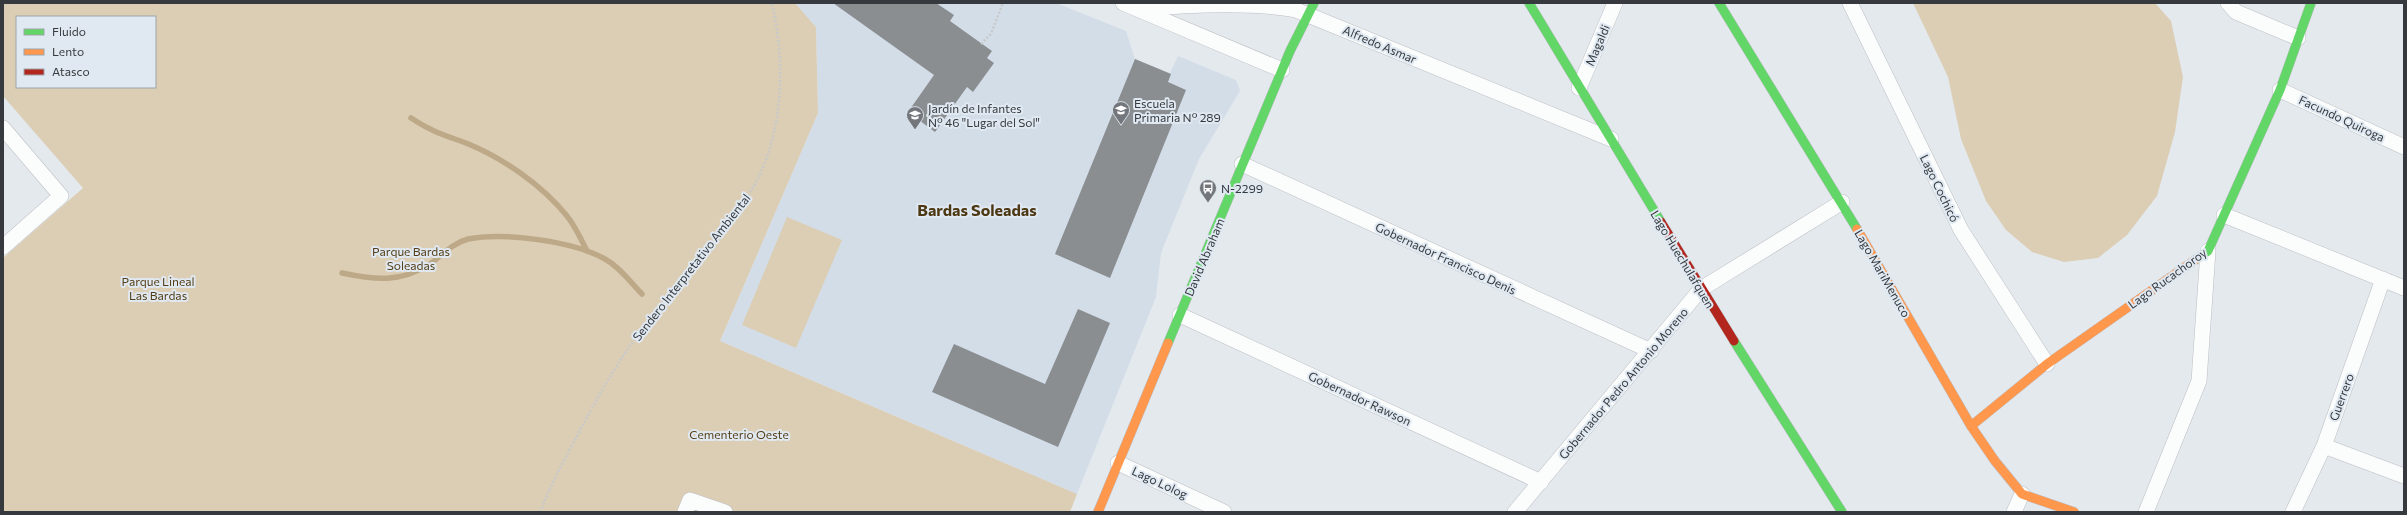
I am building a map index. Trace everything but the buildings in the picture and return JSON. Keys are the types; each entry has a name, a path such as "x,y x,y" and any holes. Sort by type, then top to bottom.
{"street":[{"name":"Alfredo Asmar","path":"1123,3 1282,70"},
{"name":"Lago Huechulafquen","path":"1530,3 1579,88 1701,289 1842,512"},
{"name":"Magaldi","path":"1579,88 1615,3"},
{"name":"Lago MariMenuco","path":"1720,3 1842,202 1971,426 1995,461 2022,494"},
{"name":"Lago Cochicó","path":"1850,3 1961,230 2047,364"},
{"path":"2228,3 2236,12 2298,38"},
{"name":"Lago Rucachoroy","path":"1971,426 2047,364 2208,251 2280,90 2311,3"},
{"name":"Alfredo Asmar","path":"1138,9 1187,5 1311,8 1611,139"},
{"name":"David Abraham","path":"1098,512 1242,164 1282,70 1311,8"},
{"name":"Facundo Quiroga","path":"2280,90 2404,147"},
{"path":"3,128 62,196 3,247"},
{"name":"Gobernador Francisco Denis","path":"1242,164 1651,351"},
{"name":"Gobernador Pedro Antonio Moreno","path":"1515,512 1651,351 1701,289 1842,202"},
{"path":"2224,215 2404,288"},
{"path":"2146,512 2199,381 2208,251"},
{"name":"Guerrero","path":"2293,512 2324,446 2383,279"},
{"name":"Gobernador Rawson","path":"1180,315 1541,482"},
{"path":"2324,446 2404,476"},
{"name":"Lago Lolog","path":"1118,463 1224,512"},
{"path":"2014,512 2022,494 2074,512"},
{"path":"685,512 690,500 725,512"}],"path":[{"name":"Sendero Interpretativo Ambiental","path":"540,512 561,467 612,373 652,317 743,204 757,180 767,154 774,125 779,90 779,51 772,3"},
{"path":"981,44 991,34 1003,3"}],"shaded area":[{"path":"795,3 1056,3 1126,31 1135,59 1170,73 1178,56 1236,80 1240,91 1199,159 1161,253 1156,297 1077,494 720,341 818,113 816,27"}],"green space":[{"name":"Parque Bardas Soleadas","path":"3,3 795,3 816,27 818,113 720,341 1077,494 1070,512 3,512 3,258 83,188 3,96"},
{"path":"1913,3 2155,3 2171,21 2183,77 2175,132 2157,196 2127,235 2098,258 2064,262 2032,252 2006,230 1986,201 1961,139 1948,77"},
{"path":"787,217 842,240 796,348 742,325"}],"waterway":[{"path":"411,118 432,130 494,156 534,183 567,216 587,251"},
{"path":"342,273 376,278 398,277 419,270 430,264 453,246 468,239 483,237 519,238 575,247 605,259 625,275 642,294"}],"traffic: fast":[{"path":"1168,343 1290,51 1314,3"},
{"path":"1529,3 1661,222"},
{"path":"1719,3 1857,229"},
{"path":"2195,260 2208,251 2280,90 2311,3"},
{"path":"1734,341 1842,512"}],"traffic: slow":[{"path":"1857,229 1971,426 1995,461 2022,494 2074,512"},
{"path":"1971,426 2047,364 2195,260"},
{"path":"1098,512 1168,343"}],"traffic: jam":[{"path":"1661,222 1734,341"}],"place":[{"name":"Escuela Primaria N° 289","path":"1121,125"},
{"name":"Jardín de Infantes N° 46 \"Lugar del Sol\"","path":"915,130"},
{"name":"N-2299","path":"1208,203"}],"district":[{"name":"Bardas Soleadas","path":"977,209"}],"park label":[{"name":"Parque Lineal Las Bardas","path":"158,288"},
{"name":"Cementerio Oeste","path":"739,434"}]}
